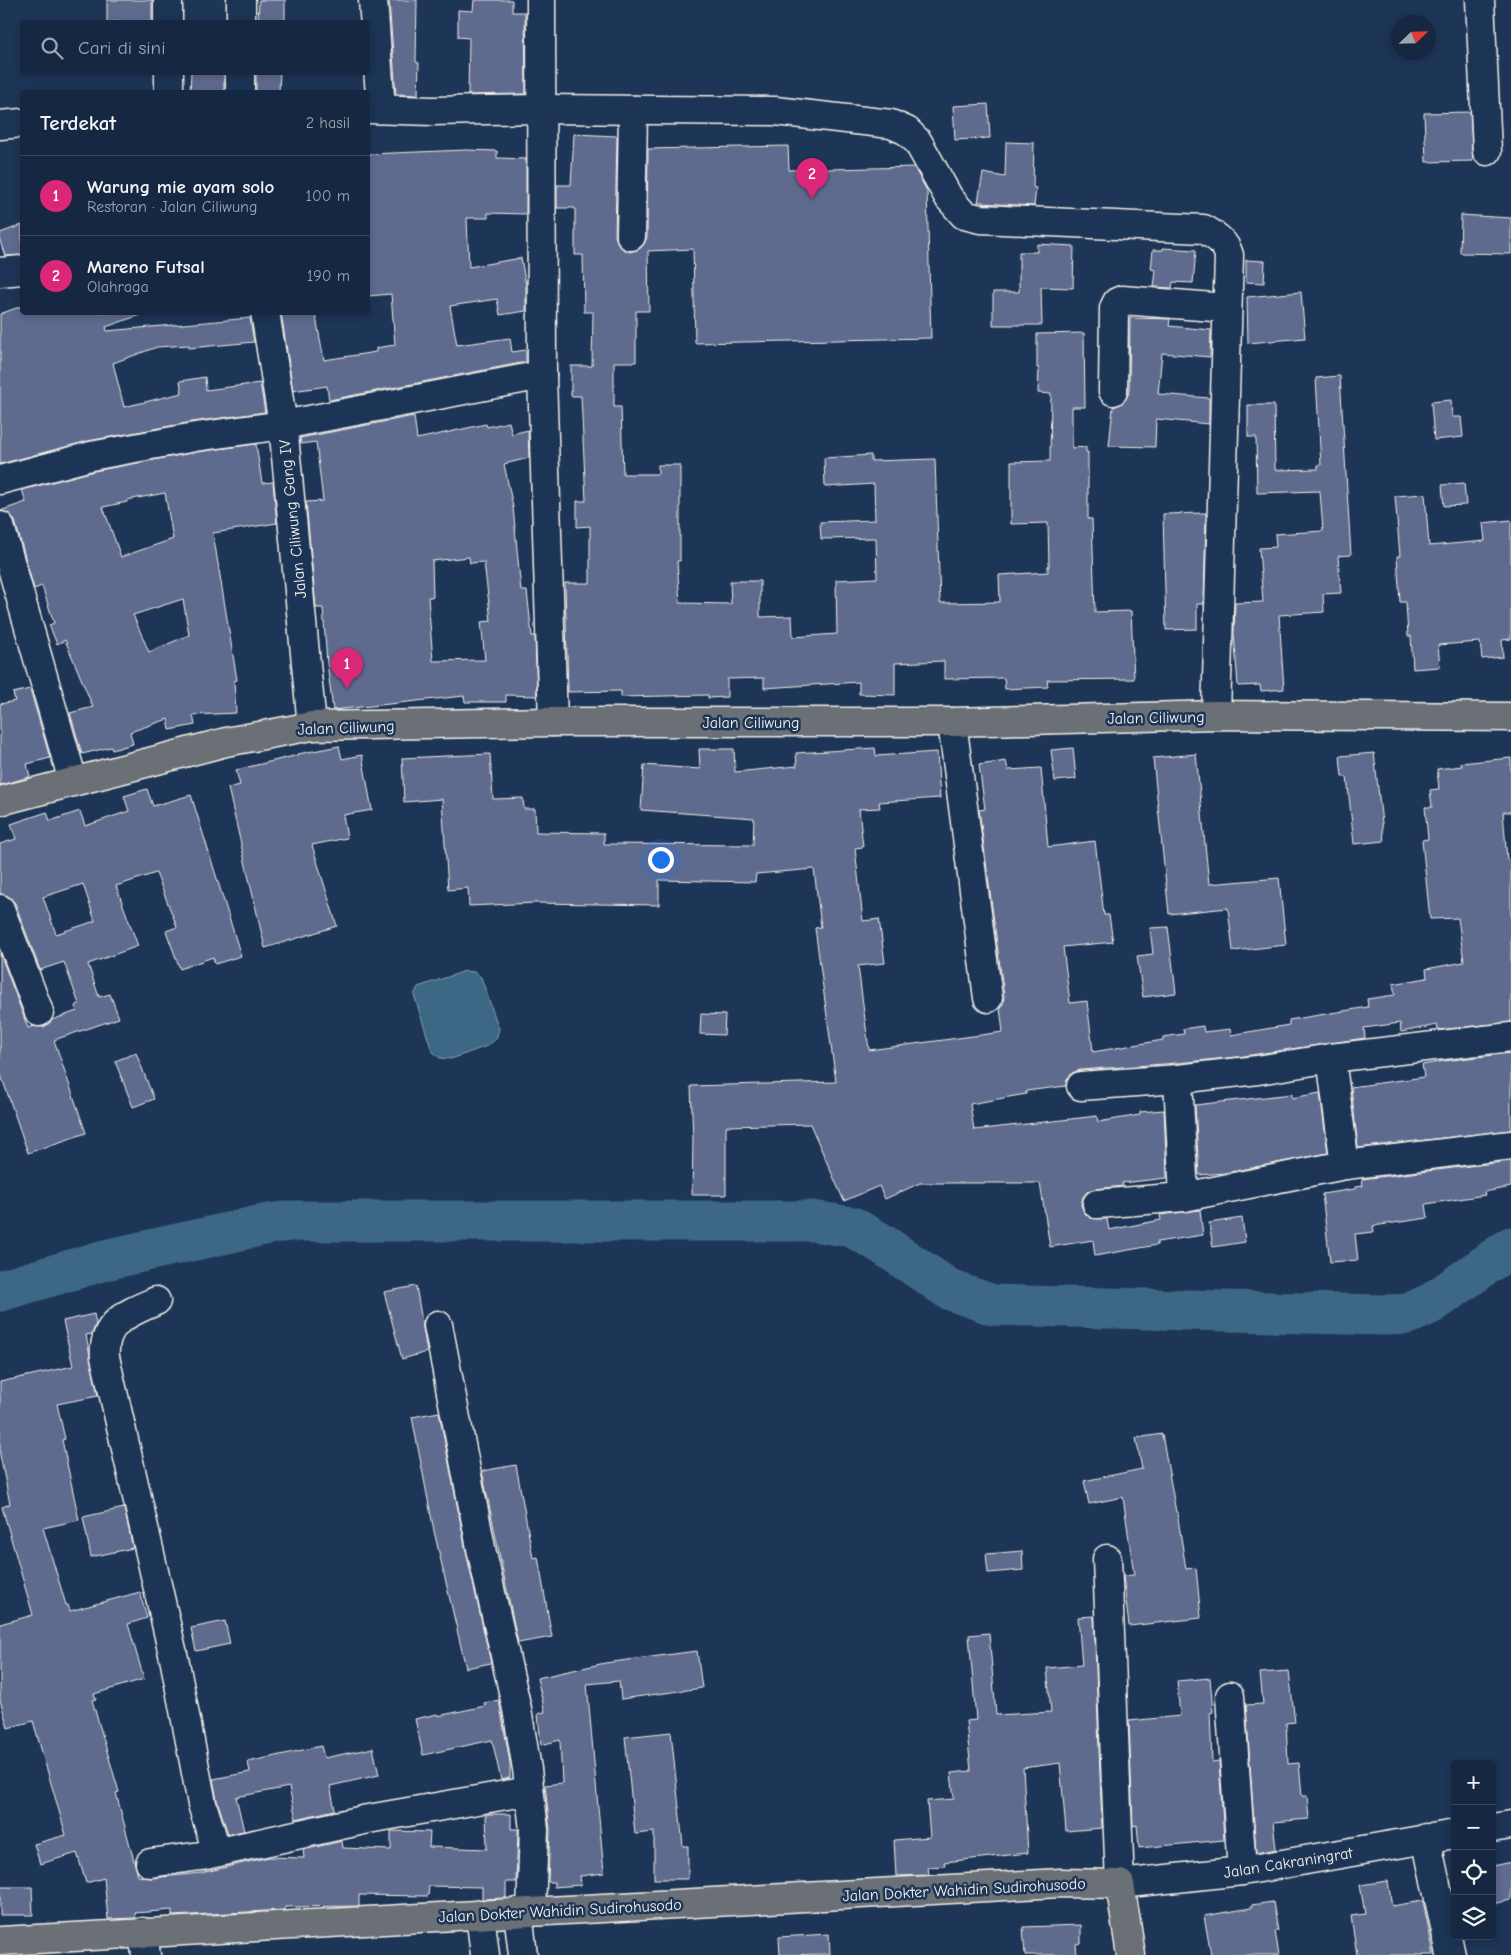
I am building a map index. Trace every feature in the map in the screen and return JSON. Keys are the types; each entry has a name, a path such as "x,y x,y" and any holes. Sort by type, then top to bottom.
{"main road":[{"name":"Jalan Ciliwung","path":"0,801 226,742 312,726 552,722 952,722 1216,715 1511,717"},
{"name":"Jalan Dokter Wahidin Sudirohusodo","path":"0,1940 144,1944 480,1914 1060,1883 1120,1884"},
{"path":"1120,1884 1131,1955"}],"street":[{"path":"168,0 168,20"},
{"path":"241,0 241,20"},
{"path":"373,0 374,109 432,111 541,109 775,111 891,124 907,131 918,142 949,198 964,215 980,218 1204,229 1219,238 1226,247 1228,255 1216,715"},
{"path":"541,0 542,375 552,722"},
{"path":"1480,0 1487,151"},
{"path":"169,75 169,90"},
{"path":"240,75 240,90"},
{"path":"630,236 633,110"},
{"path":"0,125 20,123"},
{"path":"0,272 20,270"},
{"path":"1113,391 1114,308 1117,302 1122,300 1227,308"},
{"name":"Jalan Ciliwung Gang IV","path":"265,315 283,425 312,726"},
{"path":"0,480 91,456 195,437 283,425 542,375"},
{"path":"0,526 74,781"},
{"path":"952,722 988,998"},
{"path":"0,909 39,1012"},
{"path":"1081,1086 1178,1079 1258,1070 1331,1058 1511,1037"},
{"path":"1331,1058 1345,1166"},
{"path":"1178,1079 1184,1197"},
{"path":"1097,1204 1184,1197 1345,1166 1511,1145"},
{"path":"156,1301 128,1313 116,1322 104,1344 175,1663 202,1804 216,1852"},
{"path":"438,1325 482,1553 517,1709 529,1791 534,1830 525,1912 523,1955"},
{"path":"1107,1559 1120,1884"},
{"path":"1230,1696 1242,1871"},
{"path":"150,1863 216,1852 368,1819 529,1791"},
{"path":"1496,1827 1511,1825"},
{"name":"Jalan Cakraningrat","path":"1120,1884 1242,1871 1451,1835"},
{"path":"1426,1838 1451,1955"},
{"path":"480,1914 485,1955"}],"water":[{"path":"465,971 474,972 481,977 499,1029 496,1039 487,1046 451,1059 440,1058 432,1051 414,995 418,987"}],"building":[{"path":"107,0 152,0 152,20 107,20"},
{"path":"259,0 285,0 285,20 258,20"},
{"path":"389,0 417,0 416,62 419,63 418,95 396,94"},
{"path":"474,0 512,0 512,12 525,12 526,94 468,95 469,38 458,37 458,10 473,11"},
{"path":"191,75 224,75 224,90 190,90"},
{"path":"256,75 280,75 279,90 256,90"},
{"path":"988,104 990,138 955,140 953,106"},
{"path":"1470,112 1473,161 1426,162 1424,113"},
{"path":"574,134 617,136 615,236 618,244 630,252 639,249 647,237 648,149 788,146 789,170 914,167 927,191 931,338 695,343 693,249 648,251 649,311 636,311 636,362 614,362 614,407 621,407 623,474 658,474 658,465 680,465 680,561 677,561 680,603 731,604 730,581 760,581 760,617 792,616 793,637 837,634 836,580 877,578 876,538 821,539 820,522 875,520 874,484 825,487 824,458 871,455 871,461 935,459 940,603 1000,602 999,575 1048,572 1048,523 1011,524 1011,462 1050,461 1051,394 1038,393 1037,334 1084,333 1085,407 1072,407 1072,448 1086,447 1086,452 1088,452 1088,519 1092,519 1095,612 1131,611 1134,679 1047,680 1048,687 1005,689 1004,678 944,679 944,661 895,663 895,695 859,694 859,682 764,688 764,678 727,679 727,697 708,698 708,695 621,697 621,691 568,692 565,583 590,583 590,526 577,527 577,501 586,501 581,396 571,396 571,366 592,366 593,312 584,312 583,255 575,255 575,208 557,208 557,185 571,185"},
{"path":"1006,142 1034,143 1033,187 1036,188 1034,206 978,202 983,173 1005,177"},
{"path":"466,150 497,151 497,158 526,159 526,214 488,213 488,218 467,218 469,267 521,258 526,286 526,311 500,315 497,299 450,306 457,345 510,338 512,352 526,350 526,362 329,400 327,386 293,391 281,315 316,315 324,360 376,352 376,348 395,345 391,294 370,296 370,154"},
{"path":"1461,215 1511,218 1511,254 1460,253"},
{"path":"20,226 20,255 5,256 0,241 0,233"},
{"path":"1037,244 1074,246 1073,288 1041,287 1042,325 993,325 993,292 1019,292 1019,252 1037,252"},
{"path":"1163,248 1196,250 1193,283 1173,282 1172,288 1154,287 1156,270 1151,269 1153,250 1163,250"},
{"path":"1246,260 1265,261 1264,283 1246,282"},
{"path":"1301,292 1305,338 1248,343 1247,297"},
{"path":"20,307 20,315 140,315 106,327 107,331 250,318 254,342 189,348 189,345 157,347 113,363 124,407 182,393 180,381 205,377 206,390 260,383 265,412 192,422 88,441 0,464 0,314"},
{"path":"1130,318 1170,319 1169,326 1211,330 1210,357 1162,353 1158,394 1209,398 1209,424 1156,419 1155,447 1109,446 1113,407 1121,404 1129,392"},
{"path":"1340,376 1351,555 1338,556 1341,593 1323,594 1324,612 1279,615 1284,689 1261,691 1260,685 1238,686 1234,633 1235,603 1263,602 1259,548 1276,547 1275,534 1323,531 1320,491 1257,493 1256,437 1248,437 1248,405 1274,405 1275,470 1318,469 1318,465 1321,465 1316,378"},
{"path":"1451,400 1452,417 1461,417 1463,437 1434,440 1431,402"},
{"path":"414,416 417,439 486,424 487,427 509,422 512,434 528,430 529,458 504,464 513,507 521,591 527,591 532,636 535,636 537,696 506,695 506,702 465,702 464,696 333,710 323,608 316,608 306,502 323,501 316,442 301,444 300,438","holes":["469,557 470,563 484,562 491,621 481,622 485,660 433,661 428,597 433,597 432,561"]},
{"path":"256,444 262,483 273,482 277,523 213,533 237,680 234,681 236,713 193,715 195,725 170,730 168,719 130,732 133,744 112,750 111,747 82,754 70,713 93,707 65,640 57,644 49,625 54,623 42,586 34,589 15,521 10,514 0,511 26,502 22,490 94,471 197,452","holes":["165,493 173,539 121,557 103,507 127,502 127,500","183,599 189,635 149,652 133,615"]},
{"path":"1464,483 1466,505 1444,506 1442,485"},
{"path":"1425,494 1429,546 1485,541 1483,523 1511,520 1511,639 1502,640 1503,657 1482,659 1480,642 1438,645 1440,667 1413,669 1411,636 1408,636 1406,602 1400,602 1397,556 1400,556 1395,496"},
{"path":"1206,513 1204,604 1197,604 1197,629 1166,630 1163,514"},
{"path":"30,689 50,758 27,764 30,777 0,785 0,704 15,701 13,693"},
{"path":"339,746 342,759 362,755 372,810 343,815 347,838 312,845 337,926 265,948 228,788 240,785 236,770 298,754"},
{"path":"875,748 876,756 937,752 940,798 879,802 880,808 859,809 863,847 855,848 863,921 879,919 885,963 858,966 869,1050 1003,1032 1000,1008 1003,1004 1004,996 979,810 985,809 979,765 1006,761 1008,770 1041,768 1048,847 1095,841 1104,915 1109,915 1113,942 1063,947 1070,1003 1087,1001 1093,1052 1163,1040 1163,1037 1184,1034 1183,1029 1203,1026 1204,1032 1230,1029 1231,1035 1289,1025 1289,1020 1368,1007 1367,999 1395,995 1393,984 1427,978 1426,969 1464,962 1458,918 1430,919 1422,840 1428,839 1425,807 1432,807 1430,790 1439,789 1437,769 1462,766 1461,763 1511,758 1511,812 1503,812 1507,860 1511,860 1511,1022 1438,1030 1437,1025 1401,1032 1400,1023 1364,1028 1365,1038 1237,1057 1080,1070 1072,1073 1067,1079 1066,1086 1026,1091 1026,1094 970,1104 974,1130 1097,1116 1098,1122 1140,1115 1140,1112 1164,1110 1167,1178 1122,1183 1123,1186 1088,1191 1083,1197 1081,1205 1084,1212 1090,1218 1107,1219 1109,1230 1161,1220 1160,1215 1200,1210 1203,1235 1157,1242 1157,1245 1095,1256 1093,1240 1050,1247 1040,1183 920,1183 885,1199 879,1186 844,1201 810,1124 726,1126 726,1195 692,1195 691,1086 836,1082 815,928 821,927 814,869 756,874 755,882 659,880 659,905 535,903 469,906 468,888 448,890 442,799 404,802 402,758 490,754 493,799 523,798 524,809 535,809 536,832 604,833 604,844 753,845 754,818 641,810 644,765 700,769 699,749 734,749 735,772 797,766 796,753"},
{"path":"1073,748 1076,779 1055,781 1051,750"},
{"path":"1374,753 1384,841 1354,844 1347,777 1342,777 1340,756"},
{"path":"1196,754 1209,884 1279,878 1286,945 1233,951 1228,908 1169,914 1153,758"},
{"path":"147,789 153,806 191,795 241,956 215,964 213,957 180,969 166,931 177,927 156,873 116,886 138,946 88,964 99,997 110,994 119,1018 54,1040 86,1133 28,1153 0,1072 0,953 28,1028 34,1026 44,1027 52,1020 77,1011 75,1006 79,1004 64,962 40,970 15,903 9,897 0,894 0,844 16,839 11,824 47,812 50,821 80,811 85,826 129,811 124,796","holes":["83,884 95,921 56,934 43,897"]},
{"path":"1168,927 1176,993 1143,997 1137,956 1153,954 1150,928"},
{"path":"701,1014 725,1015 724,1035 700,1034"},
{"path":"136,1053 154,1099 133,1107 115,1061"},
{"path":"1511,1053 1511,1130 1358,1148 1351,1087 1424,1077 1422,1065"},
{"path":"1320,1093 1328,1153 1225,1173 1199,1175 1195,1105 1292,1094 1292,1098"},
{"path":"1511,1161 1511,1187 1484,1192 1485,1195 1426,1204 1428,1218 1373,1226 1374,1232 1355,1234 1358,1260 1330,1262 1322,1194 1363,1186 1362,1179"},
{"path":"1242,1218 1245,1242 1213,1247 1209,1223"},
{"path":"416,1286 427,1352 402,1359 384,1292"},
{"path":"94,1314 96,1324 92,1334 86,1335 98,1396 57,1404 65,1439 62,1440 79,1520 43,1528 66,1605 68,1605 70,1611 140,1592 147,1618 128,1624 144,1679 94,1694 96,1699 92,1700 119,1792 116,1793 138,1876 152,1878 201,1873 269,1857 304,1858 303,1850 342,1841 343,1848 391,1850 391,1831 430,1832 429,1847 487,1849 486,1814 511,1814 511,1829 518,1829 516,1882 506,1882 506,1898 482,1899 482,1887 429,1886 428,1896 359,1895 359,1906 285,1907 284,1910 172,1916 172,1910 135,1913 136,1918 108,1919 104,1878 86,1883 77,1853 40,1864 34,1844 66,1835 33,1721 8,1728 0,1700 0,1624 33,1615 2,1507 10,1504 0,1455 0,1382 73,1366 63,1321"},
{"path":"439,1412 467,1556 491,1663 466,1668 434,1531 412,1417"},
{"path":"1162,1434 1186,1569 1196,1568 1201,1618 1129,1626 1123,1576 1134,1575 1123,1497 1089,1504 1084,1481 1142,1469 1136,1438"},
{"path":"516,1465 533,1558 538,1557 552,1637 518,1643 482,1471"},
{"path":"124,1508 133,1548 91,1557 83,1517"},
{"path":"1022,1551 1023,1570 988,1573 986,1554"},
{"path":"1094,1616 1102,1828 1066,1831 1060,1763 1023,1768 1028,1853 944,1862 945,1866 928,1867 929,1875 896,1876 894,1840 930,1837 927,1801 954,1799 951,1773 971,1771 966,1721 976,1720 969,1635 989,1633 996,1715 1051,1712 1047,1668 1082,1665 1078,1617"},
{"path":"225,1621 230,1644 196,1651 191,1628"},
{"path":"697,1651 702,1688 621,1699 619,1681 587,1684 604,1873 580,1876 581,1885 554,1887 554,1882 548,1882 550,1830 545,1785 562,1783 560,1740 541,1745 538,1714 545,1712 537,1678 605,1663"},
{"path":"1289,1671 1295,1722 1286,1723 1288,1764 1299,1763 1302,1796 1307,1796 1309,1819 1273,1822 1276,1849 1256,1853 1246,1705 1263,1704 1260,1673"},
{"path":"1210,1678 1213,1712 1210,1713 1212,1762 1219,1761 1224,1840 1139,1848 1137,1825 1133,1826 1129,1721 1180,1716 1177,1681"},
{"path":"499,1700 510,1763 510,1778 501,1780 492,1740 423,1755 415,1719 485,1706 484,1703"},
{"path":"671,1732 683,1846 688,1846 688,1879 654,1879 654,1832 635,1834 625,1737"},
{"path":"321,1746 324,1758 373,1748 379,1775 330,1786 335,1810 296,1819 289,1787 236,1797 244,1831 228,1834 217,1800 213,1779 250,1772 248,1762"},
{"path":"1511,1862 1511,1900 1496,1903 1496,1895 1496,1865"},
{"path":"1388,1881 1392,1906 1423,1901 1434,1955 1357,1955 1351,1916 1365,1914 1360,1885"},
{"path":"0,1887 32,1887 33,1915 0,1915"},
{"path":"1273,1902 1278,1931 1275,1931 1279,1955 1211,1955 1204,1916 1251,1908 1251,1905"},
{"path":"1081,1925 1081,1943 1076,1944 1077,1955 1025,1955 1023,1927"},
{"path":"829,1934 830,1954 780,1955 779,1937"}],"waterway":[{"path":"0,1291 105,1260 268,1224 291,1221 812,1221 852,1227 879,1242 950,1290 993,1305 1384,1315 1408,1314 1432,1303 1511,1247"}],"place":[{"name":"Mareno Futsal","path":"812,199"},
{"name":"Warung mie ayam solo","path":"347,689"}]}
